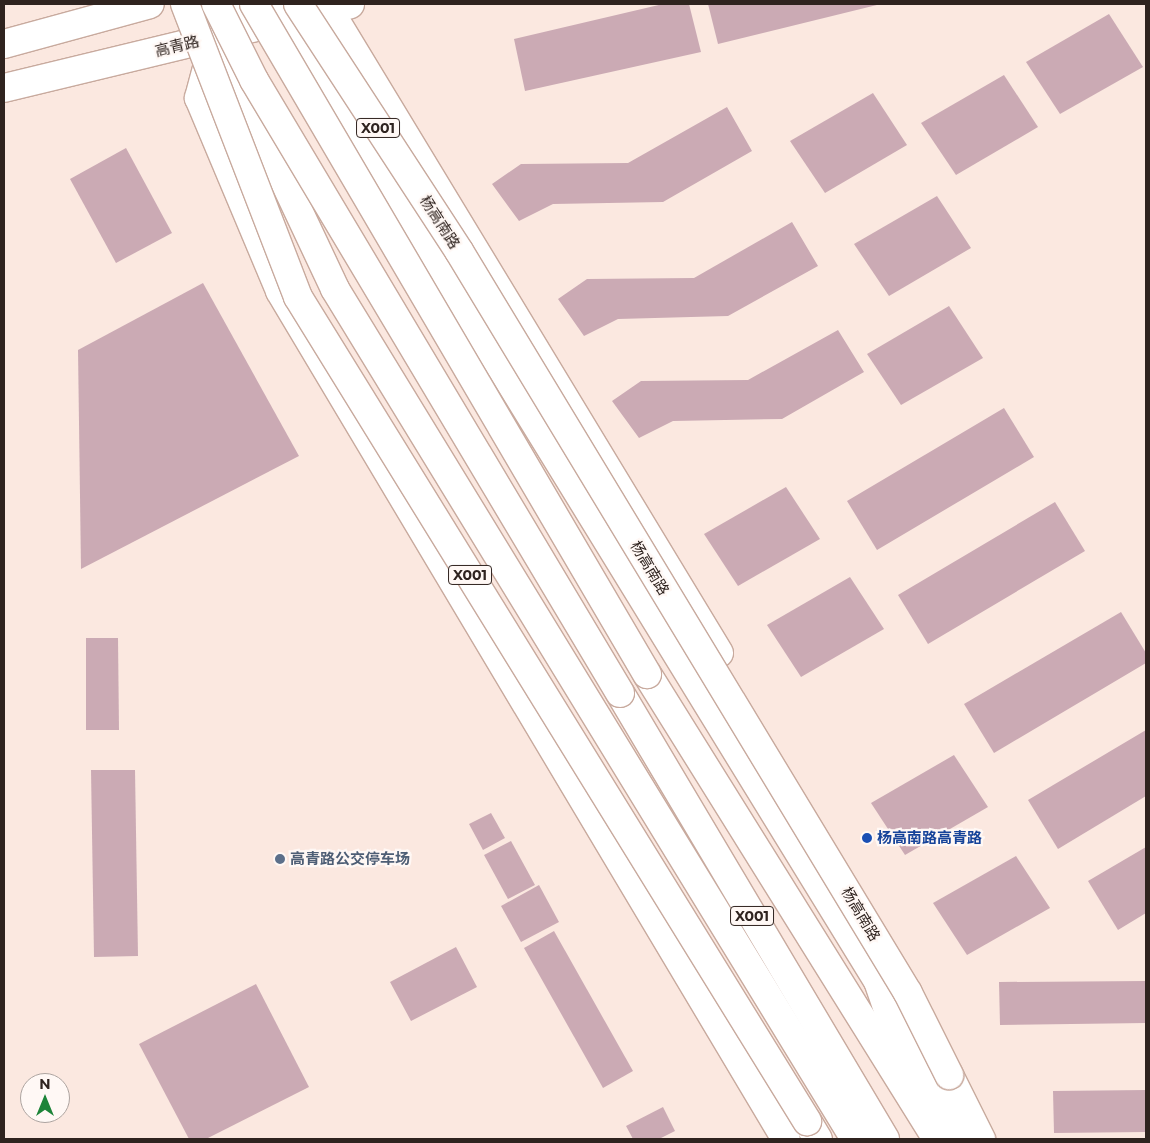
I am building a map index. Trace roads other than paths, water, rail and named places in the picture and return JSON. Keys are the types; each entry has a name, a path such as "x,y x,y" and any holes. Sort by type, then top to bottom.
{"main road":[{"name":"X001","path":"185,4 298,297 812,1130"},
{"path":"201,4 216,36"},
{"name":"X001","path":"216,4 254,80 885,1139"},
{"path":"231,4 292,12"},
{"path":"246,4 330,6"},
{"name":"杨高南路","path":"254,4 647,674 937,1139"},
{"path":"4,44 141,5"},
{"name":"高青路","path":"4,88 216,36 292,12 330,6"},
{"name":"杨高南路","path":"330,6 862,892 878,981 891,1018 959,1139"},
{"name":"杨高南路","path":"292,12 878,981"},
{"name":"杨高南路","path":"292,12 469,268 908,993 981,1139"},
{"name":"X001","path":"216,36 198,98 280,291 786,1139"},
{"name":"X001","path":"216,36 334,289 856,1139"},
{"name":"杨高南路","path":"891,1018 900,1078"}],"place":[{"name":"杨高南路高青路","path":"867,838"},
{"name":"高青路公交停车场","path":"280,859"}]}
